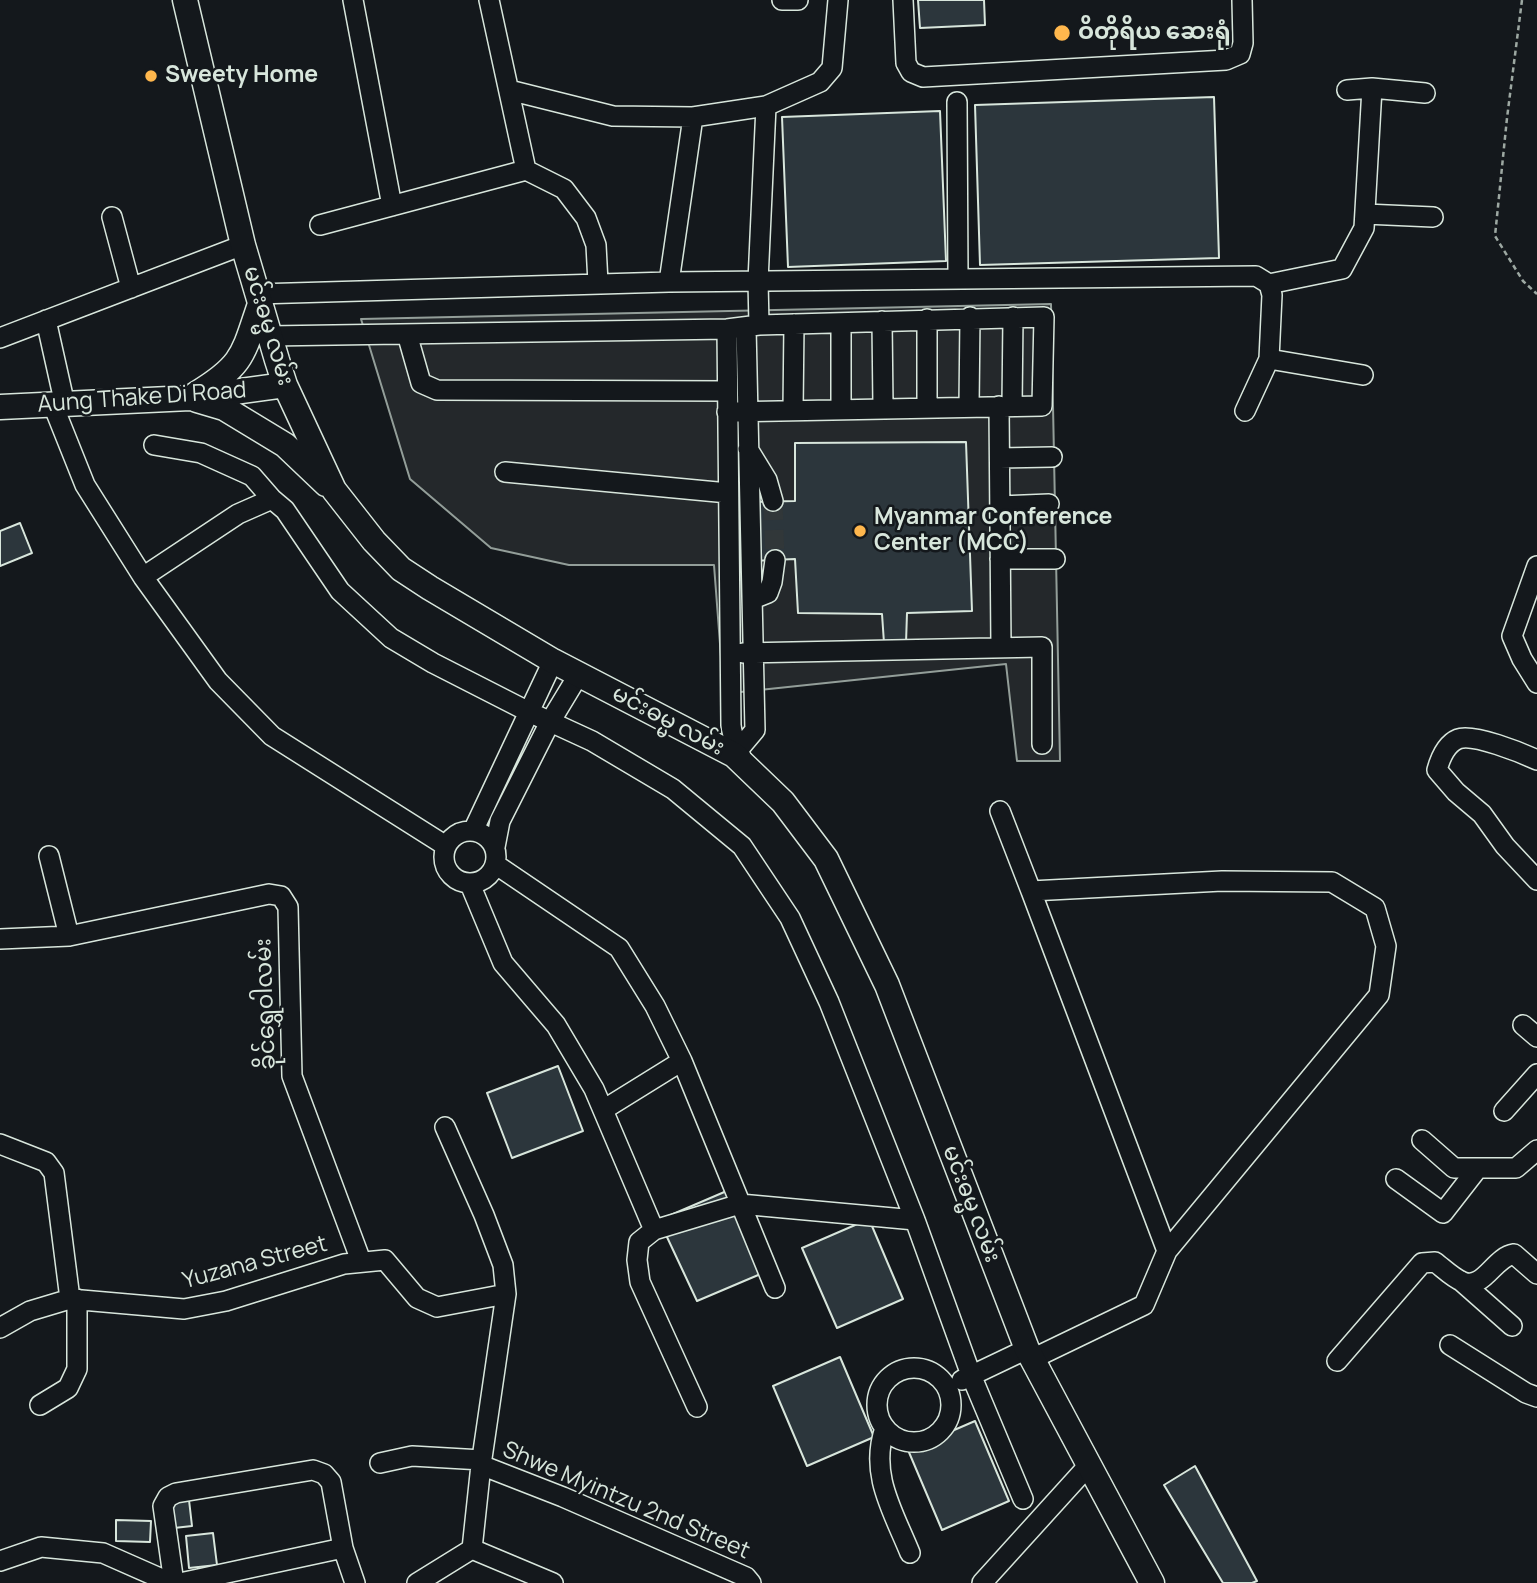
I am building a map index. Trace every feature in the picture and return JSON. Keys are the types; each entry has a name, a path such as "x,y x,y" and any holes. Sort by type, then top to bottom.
{"main road":[{"name":"မင်းဓမ္မ လမ်း","path":"185,0 243,245 285,386 334,490 374,541 401,569 553,662 734,755 741,756 783,802 825,859 876,962 1030,1354 1151,1583"},
{"path":"190,398 218,381 243,354 259,299"},
{"name":"Aung Thake Di Road","path":"0,407 190,398 285,386"},
{"path":"190,398 224,408 285,445 314,475 334,490"}],"street":[{"path":"353,0 392,206"},
{"path":"489,0 526,170"},
{"path":"782,0 798,0"},
{"path":"509,90 613,116 693,117 766,106 820,82 832,68 838,0"},
{"path":"903,0 906,63 911,72 923,77 1226,60 1240,54 1243,43 1242,0"},
{"path":"1347,90 1372,88 1425,93"},
{"path":"1269,284 1342,269 1364,228 1372,88"},
{"path":"957,102 958,277"},
{"path":"741,756 732,736 726,412 727,391 758,281 766,106"},
{"path":"669,282 693,117"},
{"path":"320,225 526,170 564,189 586,218 596,245 598,284"},
{"path":"1365,214 1433,217"},
{"path":"112,217 131,288"},
{"path":"0,338 243,245"},
{"path":"259,299 669,282 1256,276 1269,284 1272,295 1269,359 1244,411"},
{"path":"270,336 744,327 970,317 1044,317 1042,406 726,412"},
{"path":"969,406 970,317"},
{"path":"1001,647 1000,458 1013,317"},
{"path":"927,319 928,407"},
{"path":"46,320 59,405 85,485 143,577 218,681 272,736 446,846"},
{"path":"883,321 883,407"},
{"path":"841,323 841,409"},
{"path":"793,410 794,324"},
{"path":"741,756 755,730 754,599 744,327"},
{"path":"407,334 421,383 437,390 727,391"},
{"path":"1269,359 1363,375"},
{"path":"154,445 201,453 252,476 285,510 340,591 391,638 433,663 592,741 673,789 742,846 790,918 829,1002 915,1220 971,1375 1023,1499"},
{"path":"748,449 767,480 774,501"},
{"path":"1000,458 1052,457"},
{"path":"505,472 728,493"},
{"path":"143,577 239,514 272,499"},
{"path":"1000,506 1049,504"},
{"path":"729,531 750,532"},
{"path":"1000,559 1055,559"},
{"path":"754,599 768,593 775,560"},
{"path":"1537,566 1512,636 1537,683"},
{"path":"731,652 1042,647 1042,744"},
{"path":"473,831 553,662"},
{"path":"579,674 550,722 500,821 495,856 492,875 480,882 461,882 448,871 444,863 446,846 457,834 473,831 490,839 495,856 619,948 655,1006 682,1061 775,1288"},
{"path":"1535,875 1505,846 1482,814 1456,792 1437,770 1441,756 1456,739 1466,738 1509,747 1537,760"},
{"path":"1000,811 1167,1251"},
{"path":"49,856 69,936"},
{"path":"947,1387 1144,1305 1167,1251 1379,995 1386,946 1375,908 1332,882 1222,881 1031,891"},
{"path":"470,884 503,963 556,1026 594,1089 654,1230"},
{"name":"ခိုင်ရွှေဝါလမ်း","path":"0,939 69,936 269,894 281,896 288,907 292,1076 361,1261"},
{"path":"603,1110 682,1061"},
{"path":"1504,1111 1537,1074"},
{"path":"445,1128 503,1265 506,1294 472,1549"},
{"path":"1422,1140 1454,1168 1516,1168 1537,1150"},
{"path":"0,1144 46,1162 54,1173 73,1299 77,1369 68,1388 40,1405"},
{"path":"1396,1179 1443,1213 1478,1168"},
{"path":"696,1407 640,1282 637,1260 639,1242 654,1230 740,1204 915,1220"},
{"path":"1461,1281 1477,1282 1502,1258 1514,1254 1537,1274"},
{"path":"361,1261 386,1260 416,1298 437,1307 506,1294"},
{"name":"Yuzana Street","path":"0,1328 30,1311 73,1299 184,1309 226,1301 361,1261"},
{"path":"1337,1361 1422,1263 1435,1262 1512,1326"},
{"path":"1450,1345 1526,1393 1537,1397"},
{"path":"909,1368 931,1371 942,1378 951,1403 950,1413 942,1429 928,1439 910,1441 892,1435 885,1428 877,1410 877,1401 880,1391 891,1376 909,1368"},
{"path":"885,1428 881,1441 880,1479 910,1553"},
{"name":"Shwe Myintzu 2nd Street","path":"380,1463 412,1456 482,1462 746,1577 751,1583"},
{"path":"982,1583 1088,1466"},
{"path":"172,1583 163,1506 168,1497 176,1493 313,1470 324,1474 331,1482 343,1548 355,1583"},
{"path":"0,1561 41,1547 103,1553 172,1583"},
{"path":"180,1583 343,1548"},
{"path":"417,1583 472,1549"},
{"path":"472,1549 553,1583"}],"path":[{"path":"1522,0 1495,236 1523,281 1537,293"}],"shaded area":[{"path":"1051,304 1060,761 1017,761 1006,664 731,693 721,657 714,565 569,565 491,548 410,479 361,319"}],"building":[{"path":"918,0 984,0 985,25 920,28"},
{"path":"1214,97 1219,258 980,265 975,105"},
{"path":"940,111 946,261 788,267 782,117"},
{"name":"Myanmar Conference Center (MCC)","path":"966,442 972,611 907,613 906,643 884,643 882,614 798,613 795,559 752,561 752,502 795,501 795,443"},
{"path":"20,523 32,553 0,566 0,531"},
{"path":"558,1066 583,1131 512,1158 487,1093"},
{"path":"729,1190 770,1270 697,1301 659,1220"},
{"path":"869,1219 903,1299 837,1328 802,1248"},
{"path":"840,1357 874,1437 807,1466 773,1386"},
{"path":"975,1421 1009,1501 942,1530 908,1450"},
{"path":"1195,1466 1257,1581 1223,1583 1164,1485"},
{"path":"189,1500 192,1526 174,1528 171,1502"},
{"path":"116,1520 151,1521 150,1542 116,1541"},
{"path":"213,1533 217,1565 189,1568 186,1536"}],"tunnel":[{"path":"773,501 775,560"}],"place":[{"name":"ဝိတိုရိယ ဆေးရုံ","path":"1062,33"},
{"name":"Sweety Home","path":"151,76"},
{"name":"Myanmar Conference Center (MCC)","path":"860,531"}]}
